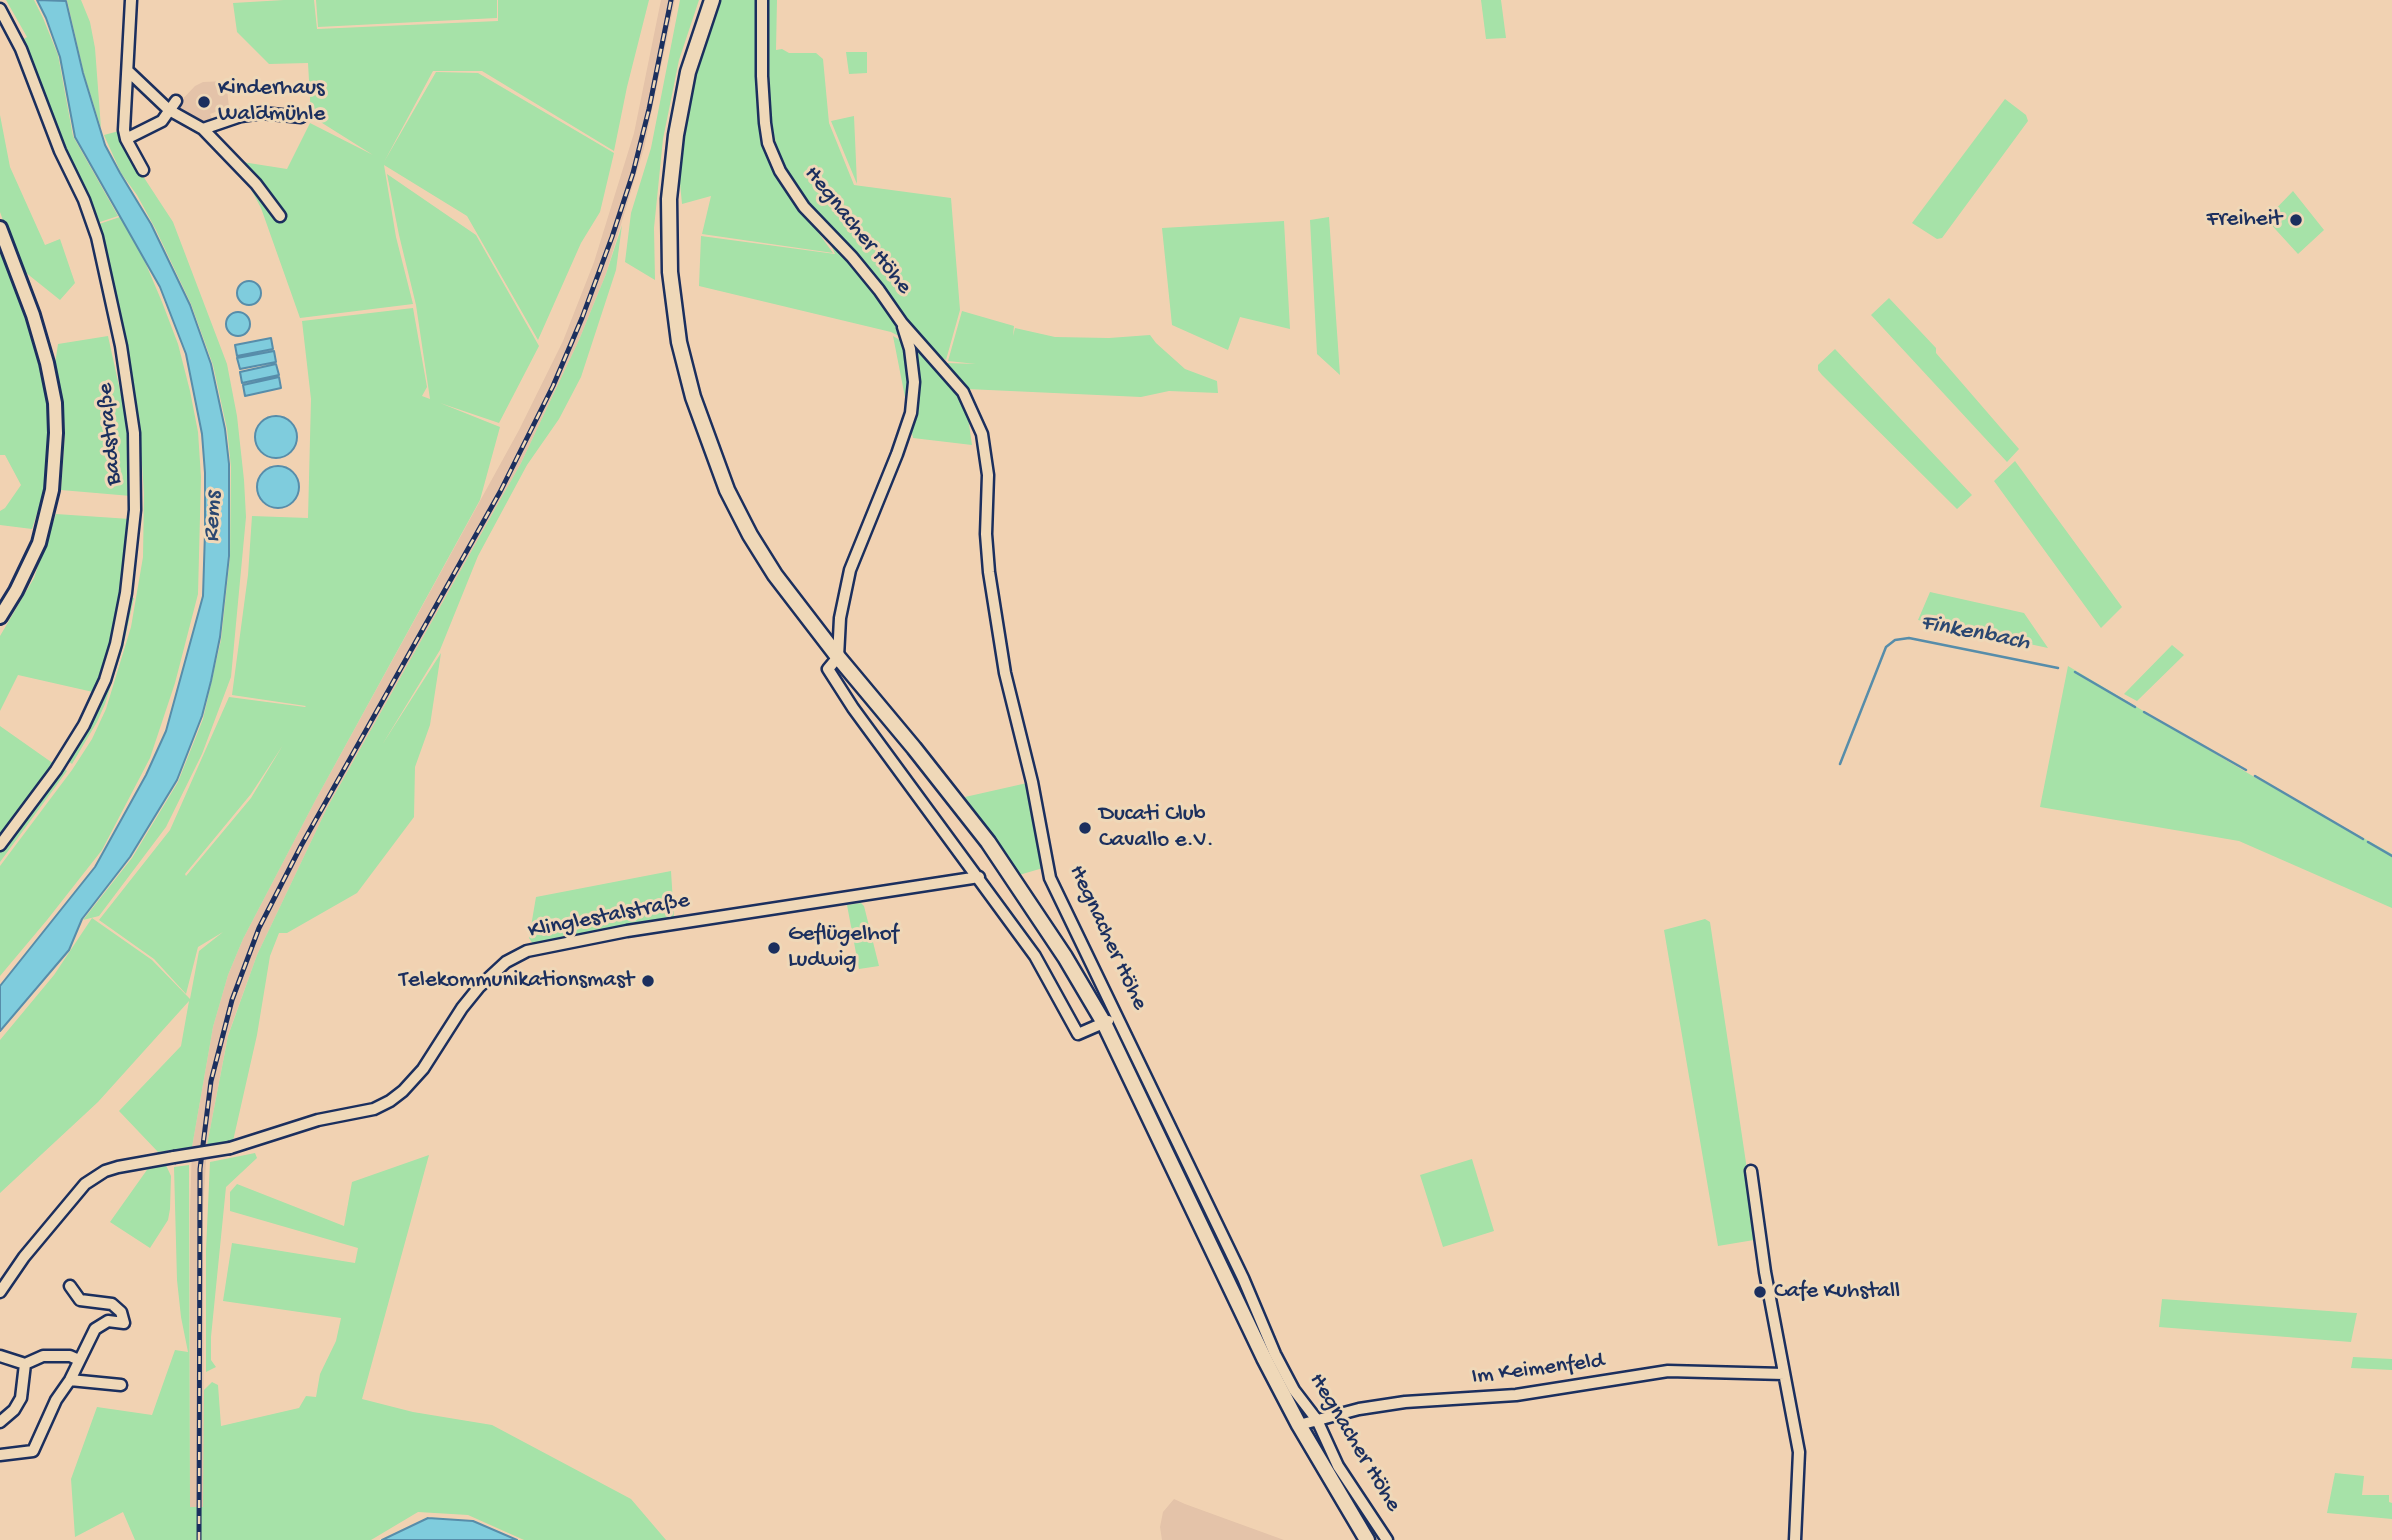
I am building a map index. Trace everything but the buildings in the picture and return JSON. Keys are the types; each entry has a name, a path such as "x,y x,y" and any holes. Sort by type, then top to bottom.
{"main road":[{"name":"Hegnacher Höhe","path":"712,0 688,72 676,135 669,198 670,272 680,342 692,397 727,490 750,535 775,575 988,842 1111,1020 1234,1297 1299,1425 1367,1540"}],"street":[{"path":"131,0 126,139 143,170"},
{"name":"Hegnacher Höhe","path":"762,0 763,103 768,143 773,157 789,188 804,207 852,257 902,323 963,392 975,413 982,434 986,455 989,572 1005,673 1043,834 1050,878 1111,1020 1243,1278 1275,1354 1294,1390 1317,1420 1338,1466 1387,1540"},
{"name":"Badstraße","path":"0,9 21,49 97,237 121,346 134,433 135,510 127,593 105,680 84,725 56,770 0,845"},
{"path":"128,71 203,129 256,184 280,216"},
{"path":"126,139 162,121 173,106"},
{"path":"203,129 241,116 262,113 301,117"},
{"path":"0,229 47,363 55,403 56,433 54,478 39,542 16,591 0,617"},
{"name":"Hegnacher Höhe","path":"838,657 840,618 850,570 897,454 914,398 913,365 902,323"},
{"path":"838,657 828,669 853,708 1035,956 1078,1034 1111,1020"},
{"name":"Klinglestalstraße","path":"0,1292 24,1257 85,1184 94,1177 118,1167 230,1148 318,1120 374,1109 390,1101 423,1069 479,986 506,962 527,951 628,931 979,877"},
{"path":"1751,1171 1765,1272 1799,1452 1795,1540"},
{"path":"0,1455 33,1451 95,1329 108,1321 124,1323 121,1312 112,1304 80,1300 70,1286"},
{"path":"0,1356 25,1364 43,1356 70,1356 79,1360"},
{"path":"0,1422 14,1410 21,1398 25,1364"},
{"name":"Im Keimenfeld","path":"1299,1425 1360,1409 1405,1402 1517,1395 1668,1371 1784,1374"},
{"path":"70,1380 121,1385"}],"shaded area":[{"path":"661,0 675,0 644,148 606,274 579,340 521,463 327,808 257,955 228,1035 207,1145 203,1211 204,1507 190,1507 192,1147 213,1027 228,975 243,939 315,801 519,430 563,341 594,262 634,133"},
{"name":"Kinderhaus Waldmühle","path":"226,81 229,107 210,114 213,121 198,122 186,115 177,105 195,86 203,82"},
{"path":"1174,1499 1284,1540 1162,1540 1160,1527 1163,1512"}],"green space":[{"path":"6,0 34,0 58,55 73,136 118,216 94,224 36,82 22,40 27,37"},
{"path":"67,0 81,0 90,22 95,48 101,128 84,74"},
{"path":"314,0 317,29 498,21 498,0 649,0 614,151 482,71 433,71 384,162 436,72 478,73 614,153 600,212 581,243 538,340 467,216 384,165 396,237 413,304 300,318 261,208 236,161 287,169 310,123 373,155 311,116 308,63 269,64 237,32 233,3"},
{"path":"316,0 497,0 497,18 318,27"},
{"path":"680,0 699,0 679,60 663,139 654,228 655,280 625,262 631,213 651,148"},
{"path":"719,0 757,0 758,100 765,145 776,174 833,253 702,234 711,196 682,204 679,173 685,117 701,51"},
{"path":"767,0 777,0 776,50 816,53 823,59 829,123 854,185 951,198 960,310 946,360 891,332 699,286 701,236 835,254 820,218 782,166 767,108"},
{"path":"1481,0 1501,0 1506,38 1486,39"},
{"path":"846,52 867,52 867,73 849,74"},
{"path":"2005,99 2026,115 2028,121 1942,238 1937,239 1912,223"},
{"path":"0,115 10,167 45,245 60,239 75,283 60,300 20,268 0,212"},
{"path":"854,116 857,184 831,121"},
{"path":"119,131 122,144 173,222 227,364 237,416 246,517 231,677 202,754 166,827 99,916 83,920 132,858 178,782 203,719 221,640 230,557 231,467 227,429 213,365 191,304 156,230 137,195 121,173 104,135"},
{"path":"387,174 476,235 539,346 499,423 440,403 500,427 480,500 315,801 243,939 228,975 213,1027 192,1147 158,1152 119,1111 181,1046 189,1001 98,1102 0,1193 0,1040 54,975 92,918 152,960 190,999 199,951 223,932 198,947 186,994 154,959 99,920 170,830 229,697 306,706 232,695 248,575 252,516 308,518 311,399 302,321 413,308 427,387 422,396 430,399 416,305","holes":["283,745 251,798 186,876 251,794"]},
{"path":"2293,191 2324,230 2298,254 2266,219"},
{"path":"120,217 142,255 162,302 178,344 190,391 198,432 201,477 198,594 175,683 150,758 102,850 0,976 0,866 72,770 92,739 106,709 131,627 143,557 142,464 123,341 99,224"},
{"path":"1329,217 1340,375 1317,354 1310,220"},
{"path":"1284,221 1290,329 1240,317 1228,350 1172,325 1162,228"},
{"path":"622,225 616,270 581,377 559,419 527,465 478,556 440,650 382,745 441,653 430,725 415,767 414,817 357,893 287,933 279,933 270,956 257,1035 233,1141 207,1145 228,1036 257,955 327,808 521,463 579,340 606,274"},
{"path":"0,249 28,319 47,388 50,410 50,457 44,501 32,529 0,525 0,511 21,485 5,455 0,455"},
{"path":"1889,298 1936,348 1936,353 2019,449 2007,462 1871,315"},
{"path":"962,311 1014,326 1013,336 1015,328 1055,337 1109,338 1150,335 1185,369 1217,381 1218,393 1169,391 1141,397 967,389 947,363 976,364 948,361"},
{"path":"108,336 130,436 131,496 61,490 65,434 62,394 55,364 58,344"},
{"path":"893,336 924,354 966,403 972,445 913,438"},
{"path":"1835,349 1972,495 1957,509 1818,370 1818,365"},
{"path":"2015,461 2122,607 2101,628 1994,481"},
{"path":"56,514 130,519 126,579 114,639 93,692 18,675 0,711 0,636 34,578"},
{"path":"1930,592 2024,613 2048,648 1918,620"},
{"path":"130,597 134,598 123,647 105,704 72,764 67,760 89,726 105,691"},
{"path":"2172,645 2184,655 2137,701 2124,694"},
{"path":"2068,666 2251,775 2392,854 2392,908 2239,841 2040,807"},
{"path":"0,726 54,764 0,837"},
{"path":"63,767 67,771 0,862 0,852"},
{"path":"1027,783 1043,868 1019,875 965,797"},
{"path":"671,871 674,919 671,923 533,944 529,938 536,897"},
{"path":"861,903 879,966 859,969 847,905"},
{"path":"1705,919 1710,922 1759,1250 1757,1251 1754,1240 1718,1246 1664,930"},
{"path":"255,1153 257,1158 226,1187 211,1337 211,1360 216,1367 206,1372 206,1250 210,1162"},
{"path":"429,1155 362,1399 413,1412 492,1425 631,1499 666,1540 524,1540 468,1515 418,1512 371,1540 135,1540 123,1512 75,1537 71,1479 97,1407 152,1415 175,1350 188,1352 177,1280 174,1167 189,1165 190,1507 203,1507 204,1390 212,1382 218,1385 221,1426 299,1408 306,1396 316,1397 320,1374 336,1341 341,1318 223,1301 232,1243 355,1263 358,1248 230,1211 230,1192 237,1184 344,1226 352,1182"},
{"path":"1472,1159 1494,1231 1443,1247 1420,1175"},
{"path":"165,1163 171,1176 170,1209 168,1220 150,1248 110,1222 149,1167"},
{"path":"2162,1299 2357,1313 2351,1342 2159,1327"},
{"path":"2353,1357 2392,1359 2392,1370 2351,1368"},
{"path":"2335,1473 2364,1476 2362,1495 2389,1495 2392,1519 2327,1513"}],"water":[{"name":"Rems","path":"37,0 66,1 83,73 105,145 151,224 190,305 211,364 225,429 229,464 229,556 220,637 211,681 202,716 177,780 130,857 82,919 69,950 0,1031 0,986 95,867 146,775 166,731 203,596 205,473 202,434 186,354 160,287 75,137 60,57"},
{"path":"249,281 257,285 261,293 257,301 249,305 241,301 237,293 241,285"},
{"path":"238,312 249,319 250,324 243,335 238,336 227,329 226,324 233,313"},
{"path":"271,338 273,349 237,356 235,345"},
{"path":"274,351 276,362 240,369 237,358"},
{"path":"276,364 279,375 242,383 240,372"},
{"path":"279,377 281,388 245,396 243,385"},
{"path":"276,416 291,422 297,437 291,452 276,458 261,452 255,437 261,422"},
{"path":"278,466 293,472 299,487 293,502 278,508 263,502 257,487 263,472"},
{"path":"428,1518 473,1521 517,1540 382,1540"}],"waterway":[{"name":"Finkenbach","path":"1840,764 1886,647 1895,640 1909,638 2058,668"},
{"name":"Finkenbach","path":"2075,672 2135,707"},
{"name":"Finkenbach","path":"2144,712 2246,770"},
{"name":"Finkenbach","path":"2255,776 2363,839"},
{"name":"Finkenbach","path":"2368,842 2392,856"}],"railway":[{"path":"199,1540 200,1169 211,1081 232,1000 259,928 301,846 500,492 553,386 582,318 633,173 671,0"}],"place":[{"name":"Kinderhaus Waldmühle","path":"204,102"},
{"name":"Freiheit","path":"2296,220"},
{"name":"Ducati Club Cavallo e.V.","path":"1085,828"},
{"name":"Geflügelhof Ludwig","path":"774,948"},
{"name":"Telekommunikationsmast","path":"648,981"},
{"name":"Cafe Kuhstall","path":"1760,1292"}]}
